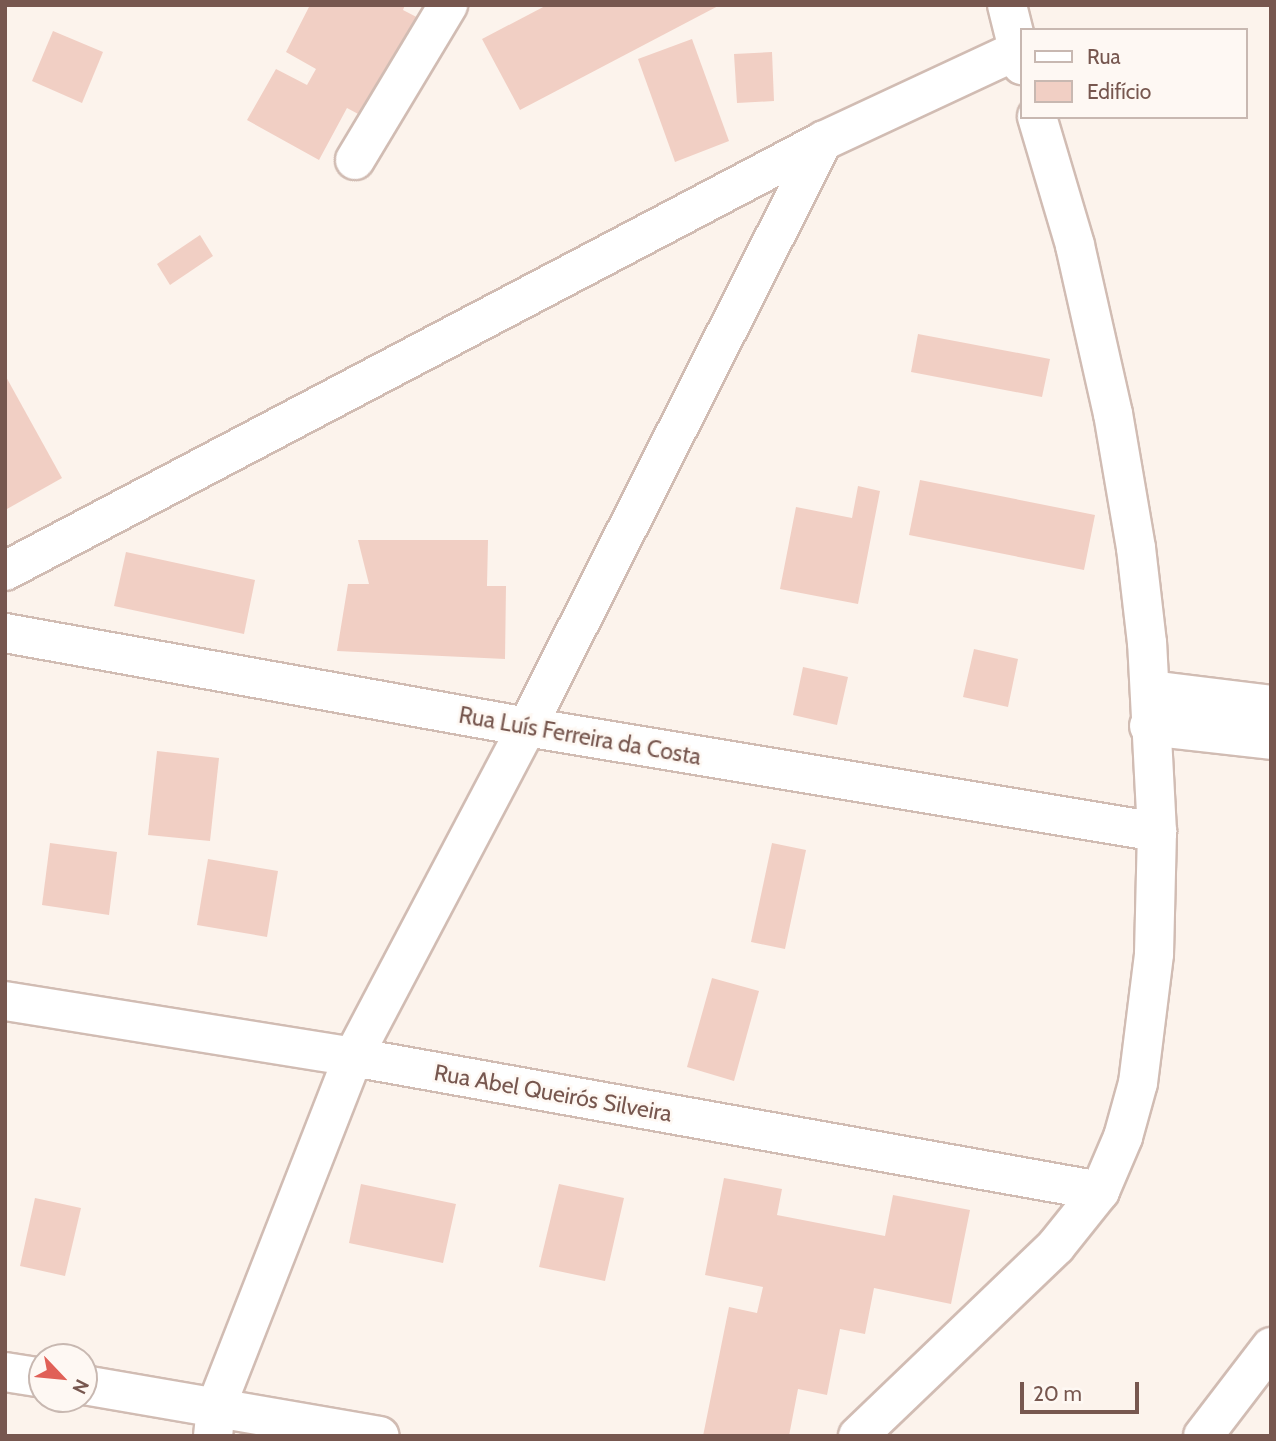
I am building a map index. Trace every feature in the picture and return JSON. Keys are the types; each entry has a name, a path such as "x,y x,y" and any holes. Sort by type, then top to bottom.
{"street":[{"path":"355,160 448,5"},
{"path":"5,571 823,141 1020,58 1007,5"},
{"path":"858,1436 1056,1247 1100,1191 1123,1137 1138,1083 1154,954 1157,832 1150,708 1136,548 1113,414 1075,245 1039,119"},
{"path":"215,1421 353,1057 527,727 823,141"},
{"name":"Rua Luís Ferreira da Costa","path":"5,633 527,727 1157,832"},
{"path":"1150,708 1271,705"},
{"path":"1150,708 1271,740"},
{"name":"Rua Abel Queirós Silveira","path":"5,1001 353,1057 1100,1191"},
{"path":"1203,1436 1271,1347"},
{"path":"5,1372 28,1376"},
{"path":"98,1389 215,1421 380,1436"}],"building":[{"path":"310,5 405,5 403,10 430,24 375,123 347,108 319,160 247,120 276,69 307,85 316,69 286,52"},
{"path":"547,5 720,5 520,110 482,39"},
{"path":"53,31 103,52 82,103 32,81"},
{"path":"692,39 729,141 675,162 638,59"},
{"path":"772,52 774,101 737,103 734,54"},
{"path":"200,235 213,256 170,285 157,264"},
{"path":"918,334 1050,359 1042,397 911,372"},
{"path":"5,375 62,478 7,509 5,505"},
{"path":"920,480 1095,515 1084,570 909,535"},
{"path":"858,486 880,491 858,604 780,589 796,507 852,518"},
{"path":"358,540 488,540 487,586 506,586 505,659 337,651 348,584 369,584"},
{"path":"126,552 255,580 244,634 114,606"},
{"path":"974,649 1018,659 1008,707 963,697"},
{"path":"803,667 848,677 837,725 793,715"},
{"path":"157,751 219,758 210,841 148,835"},
{"path":"50,843 117,852 109,915 42,905"},
{"path":"772,843 806,850 785,949 751,942"},
{"path":"208,859 278,871 267,937 197,925"},
{"path":"712,978 759,991 734,1081 687,1067"},
{"path":"724,1178 782,1189 777,1215 885,1236 893,1195 970,1210 951,1304 874,1288 865,1334 840,1329 827,1395 798,1389 789,1436 703,1436 729,1307 757,1313 763,1287 705,1275"},
{"path":"361,1184 456,1204 443,1263 349,1243"},
{"path":"559,1184 624,1198 605,1281 539,1267"},
{"path":"35,1198 81,1208 65,1276 20,1266"}]}
